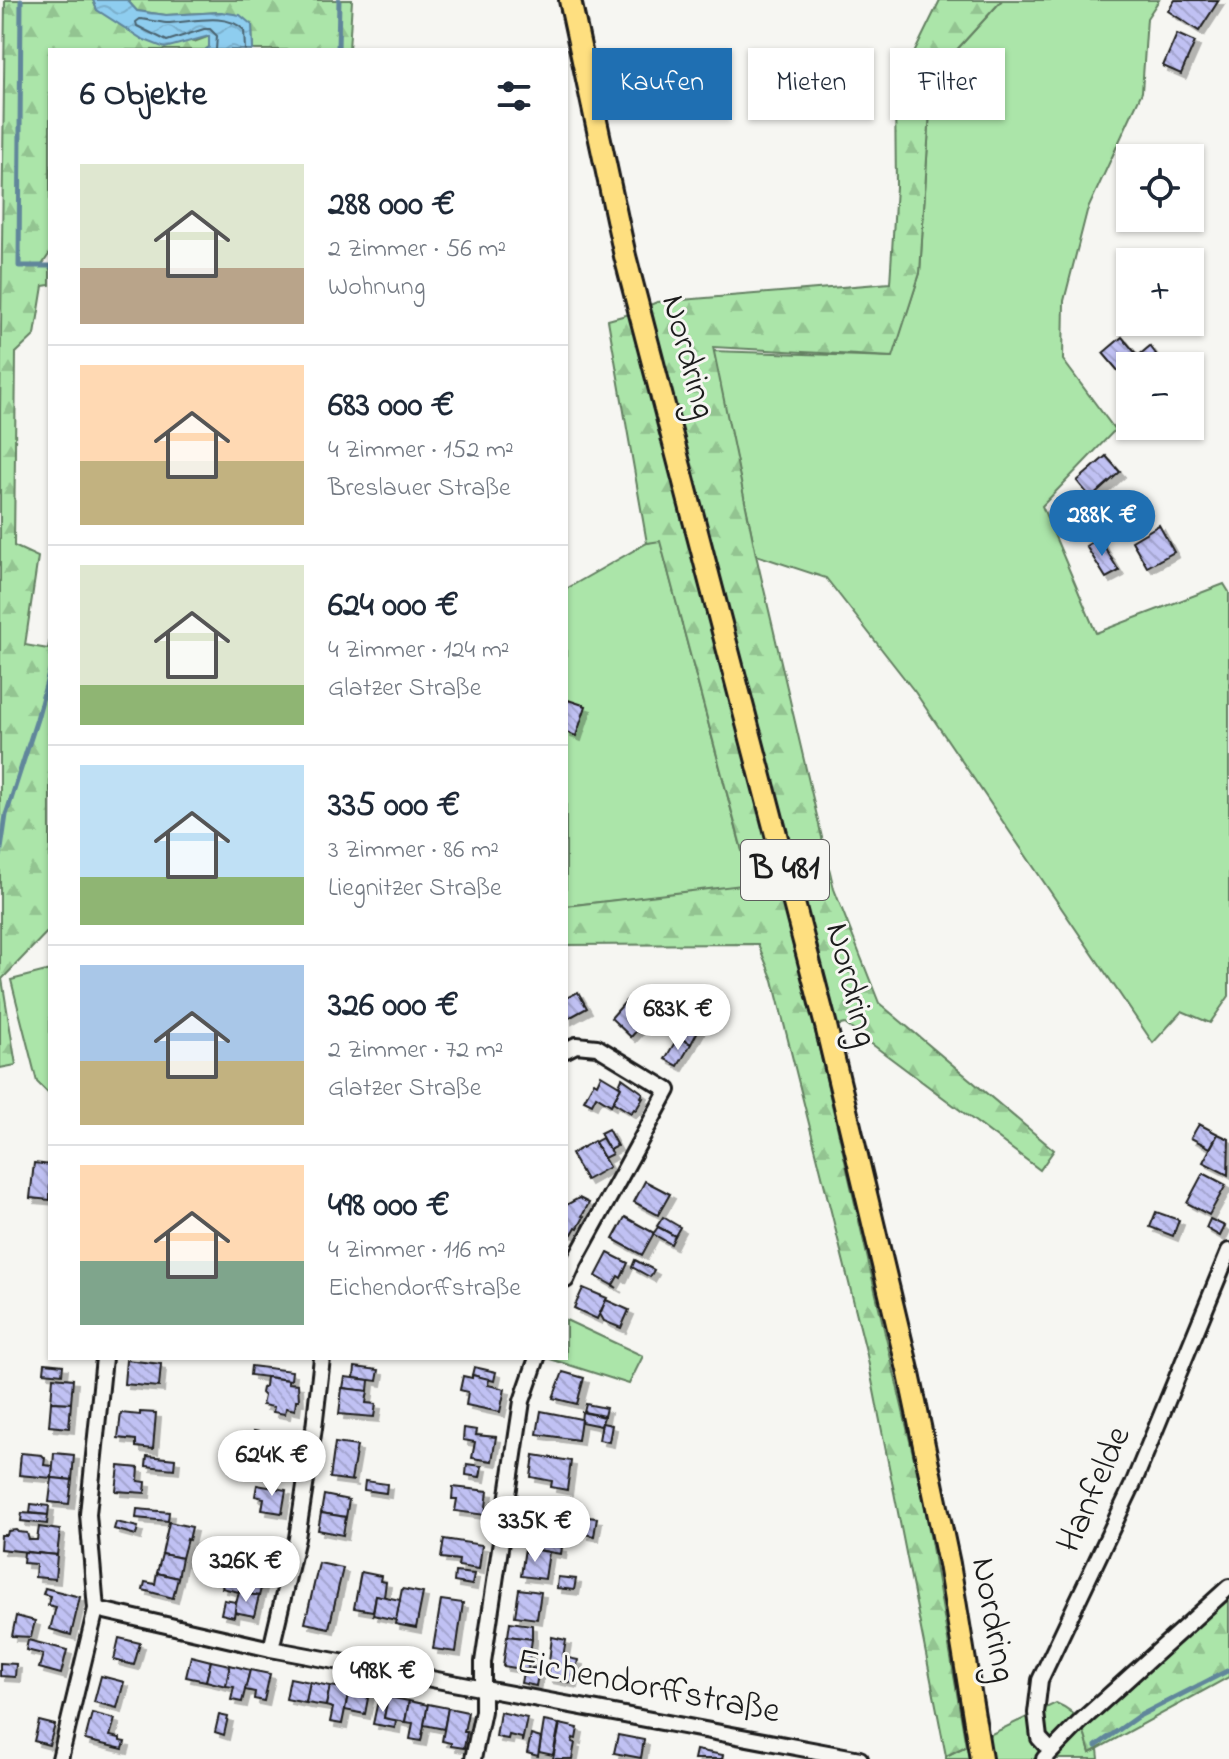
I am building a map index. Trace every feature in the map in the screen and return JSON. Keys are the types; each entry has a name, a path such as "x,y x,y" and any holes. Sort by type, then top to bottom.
{"main road":[{"name":"Nordring","path":"570,0 625,256 826,1026 905,1359 949,1564 980,1752"}],"street":[{"path":"568,1049 576,1045 597,1047 668,1090 568,1276"},
{"name":"Hanfelde","path":"1048,1755 1039,1738 1036,1713 1040,1680 1133,1484 1229,1251"},
{"path":"60,1759 96,1609 88,1514 104,1360"},
{"path":"271,1649 297,1538 322,1360"},
{"path":"473,1759 483,1711 483,1662 522,1401 536,1360"},
{"path":"1048,1755 1081,1721 1229,1587"},
{"name":"Eichendorffstraße","path":"96,1609 271,1649 860,1759"}],"green space":[{"path":"5,0 93,0 97,10 194,42 210,36 208,48 48,48 48,256 42,265 48,266 48,285 43,286 35,335 16,353 14,546 38,557 25,645 48,649 48,931 2,979 16,1065 0,1068 0,410"},
{"path":"127,0 352,0 349,48 253,48 252,25 221,12 166,15 137,11"},
{"path":"940,0 1002,0 958,48 917,48"},
{"path":"1002,0 1159,0 1147,18 1142,92 1087,211 1064,301 1063,360 1115,430 1042,506 1096,633 1224,584 1229,592 1229,996 1210,1023 1182,1011 1153,1043 915,692 826,578 756,555 713,351 892,357 920,273 929,120 1005,120 1005,48 958,48"},
{"path":"895,120 929,120 920,273 893,357 713,347 756,555 834,889 879,1003 1054,1150 1040,1170 845,1024 815,1031 925,1506 966,1746 946,1756 867,1355 773,980 758,944 568,945 568,906 751,884 660,541 647,543 608,320 657,302 890,283 896,187"},
{"path":"660,540 751,885 568,906 568,588 647,543"},
{"path":"48,971 48,1093 37,1082 11,980"},
{"path":"568,1321 643,1356 629,1384 553,1360 568,1360"},
{"path":"1229,1587 1229,1677 1090,1753 1081,1721"},
{"path":"1056,1703 1076,1717 1090,1753 1098,1749 1099,1759 946,1759 946,1756"}],"water":[{"path":"93,0 127,0 137,11 166,15 221,12 240,15 252,25 253,48 208,48 209,36 165,48 142,39 97,10"}],"building":[{"path":"1175,0 1219,0 1199,31 1168,11"},
{"path":"1177,34 1195,42 1181,74 1163,66"},
{"path":"1122,337 1135,352 1116,352 1116,368 1103,353"},
{"path":"1106,456 1120,472 1091,498 1077,481"},
{"path":"1159,525 1174,552 1147,567 1132,541"},
{"path":"1099,538 1119,571 1106,578 1086,546"},
{"path":"568,700 586,706 576,736 568,733"},
{"path":"578,992 587,1008 568,1018 568,997"},
{"path":"684,993 707,1006 696,1025 673,1012"},
{"path":"626,1001 647,1019 631,1037 611,1018"},
{"path":"690,1021 700,1027 691,1044 680,1038"},
{"path":"678,1037 691,1044 678,1066 665,1059"},
{"path":"601,1075 621,1087 611,1105 596,1096 592,1104 584,1100"},
{"path":"622,1078 643,1093 636,1110 631,1113 613,1102"},
{"path":"1199,1124 1218,1134 1210,1148 1191,1138"},
{"path":"608,1129 617,1146 609,1150 600,1133"},
{"path":"1218,1134 1229,1139 1228,1175 1203,1162"},
{"path":"602,1138 612,1154 604,1158 595,1142"},
{"path":"594,1141 609,1167 586,1180 571,1154"},
{"path":"34,1163 48,1165 48,1200 30,1198"},
{"path":"1203,1173 1226,1185 1209,1215 1187,1203"},
{"path":"645,1181 670,1194 658,1215 634,1202"},
{"path":"579,1198 589,1203 572,1234 568,1233 568,1204"},
{"path":"1156,1212 1179,1220 1173,1236 1150,1227"},
{"path":"625,1217 654,1233 642,1255 613,1239"},
{"path":"663,1217 680,1227 675,1236 657,1226"},
{"path":"1210,1219 1225,1226 1220,1236 1206,1228"},
{"path":"658,1227 675,1236 671,1244 653,1234"},
{"path":"608,1253 628,1263 621,1278 618,1276 613,1285 617,1288 596,1276"},
{"path":"635,1260 654,1270 650,1277 632,1267"},
{"path":"583,1288 607,1298 597,1319 574,1308"},
{"path":"606,1300 629,1310 621,1328 604,1321 600,1314"},
{"path":"126,1360 161,1364 159,1387 124,1384"},
{"path":"45,1363 63,1365 62,1374 44,1372"},
{"path":"251,1366 292,1371 291,1380 250,1375"},
{"path":"355,1367 379,1370 377,1381 354,1378"},
{"path":"474,1367 496,1372 494,1381 472,1375"},
{"path":"563,1372 584,1378 577,1404 553,1398"},
{"path":"472,1375 489,1379 488,1385 505,1389 500,1412 466,1405 468,1392 460,1390 463,1376 472,1378"},
{"path":"53,1377 73,1379 71,1403 51,1402"},
{"path":"266,1377 298,1384 299,1400 296,1400 295,1410 286,1408 285,1414 273,1412 274,1407 262,1405 264,1396 261,1393"},
{"path":"345,1377 369,1380 368,1391 343,1388"},
{"path":"342,1388 368,1391 366,1403 376,1404 374,1417 339,1414"},
{"path":"51,1402 71,1403 69,1428 49,1426"},
{"path":"586,1404 606,1408 604,1416 584,1412"},
{"path":"541,1411 581,1419 578,1440 537,1434"},
{"path":"140,1412 156,1413 153,1449 136,1447 136,1440 118,1438 121,1413 140,1415"},
{"path":"582,1412 604,1417 601,1426 581,1422"},
{"path":"602,1423 612,1425 609,1442 599,1440"},
{"path":"464,1428 477,1430 476,1435 496,1437 492,1461 472,1458 475,1442 463,1440"},
{"path":"254,1431 291,1437 288,1460 268,1458 270,1446 252,1444"},
{"path":"335,1443 357,1446 351,1480 354,1481 330,1478"},
{"path":"249,1448 257,1449 254,1472 244,1471"},
{"path":"21,1453 42,1455 44,1465 53,1466 52,1478 19,1475"},
{"path":"54,1453 74,1455 72,1480 52,1478"},
{"path":"534,1455 571,1461 567,1490 551,1487 552,1481 531,1477"},
{"path":"147,1456 175,1459 174,1469 146,1466"},
{"path":"467,1464 482,1466 480,1477 466,1475"},
{"path":"119,1466 139,1468 138,1481 146,1482 145,1493 116,1491"},
{"path":"52,1478 72,1480 69,1504 49,1502"},
{"path":"365,1481 387,1484 386,1493 364,1490"},
{"path":"257,1485 286,1490 282,1513 262,1510 264,1498 255,1496"},
{"path":"453,1487 488,1491 485,1515 455,1511 457,1499 452,1499"},
{"path":"324,1495 349,1500 346,1517 321,1513"},
{"path":"31,1504 49,1506 48,1515 30,1513"},
{"path":"526,1508 550,1512 547,1532 523,1529"},
{"path":"137,1509 169,1512 168,1521 136,1518"},
{"path":"22,1513 48,1515 47,1524 21,1521"},
{"path":"321,1513 346,1517 343,1535 318,1530"},
{"path":"587,1517 597,1518 594,1536 584,1534"},
{"path":"116,1522 138,1527 136,1535 114,1529"},
{"path":"169,1522 192,1527 182,1558 162,1554"},
{"path":"39,1527 60,1530 57,1555 0,1549 1,1535 7,1535 8,1531 27,1533 29,1540 37,1540"},
{"path":"444,1539 482,1545 479,1569 458,1566 459,1560 441,1558"},
{"path":"538,1544 562,1547 561,1554 537,1550"},
{"path":"525,1548 549,1552 545,1579 521,1576"},
{"path":"24,1552 57,1555 55,1579 35,1577 36,1564 23,1563"},
{"path":"248,1553 268,1557 264,1577 243,1572"},
{"path":"162,1554 182,1558 178,1578 157,1573"},
{"path":"319,1563 343,1568 329,1628 305,1623"},
{"path":"243,1572 264,1577 259,1596 239,1592"},
{"path":"361,1572 381,1576 380,1581 386,1582 384,1597 376,1595 373,1611 354,1608"},
{"path":"455,1572 474,1574 472,1585 454,1582"},
{"path":"157,1573 178,1578 173,1598 143,1590 145,1582 155,1584"},
{"path":"558,1577 576,1579 574,1590 557,1588"},
{"path":"224,1578 241,1582 239,1592 222,1588"},
{"path":"45,1588 80,1597 71,1635 50,1629 56,1607 48,1605 50,1596 43,1594"},
{"path":"402,1589 423,1593 416,1628 395,1624"},
{"path":"519,1589 541,1592 537,1619 515,1616"},
{"path":"239,1592 259,1596 254,1616 234,1612"},
{"path":"376,1595 400,1600 396,1620 373,1615"},
{"path":"224,1600 236,1602 234,1617 221,1614"},
{"path":"441,1600 463,1603 456,1652 433,1649"},
{"path":"16,1616 35,1621 31,1637 12,1636"},
{"path":"510,1622 532,1625 532,1639 508,1636"},
{"path":"507,1636 532,1639 528,1670 503,1666"},
{"path":"552,1637 566,1640 563,1657 578,1660 573,1683 547,1678"},
{"path":"119,1638 140,1643 134,1665 114,1660"},
{"path":"28,1640 67,1650 61,1674 39,1668 43,1654 26,1650"},
{"path":"191,1656 211,1661 206,1681 186,1677"},
{"path":"211,1661 230,1665 226,1686 206,1681"},
{"path":"0,1663 16,1664 15,1677 0,1676"},
{"path":"230,1665 250,1670 242,1702 231,1700 234,1687 226,1686"},
{"path":"532,1668 539,1669 536,1686 521,1683 523,1672 531,1673"},
{"path":"250,1670 270,1674 264,1701 254,1699 255,1692 245,1690"},
{"path":"101,1676 124,1682 117,1708 94,1702"},
{"path":"290,1678 310,1682 306,1703 286,1699"},
{"path":"310,1682 330,1686 326,1706 306,1703"},
{"path":"330,1686 349,1689 342,1724 330,1722 333,1708 326,1706"},
{"path":"349,1689 369,1693 365,1714 345,1710"},
{"path":"379,1696 388,1697 384,1718 396,1720 395,1728 373,1724"},
{"path":"388,1697 409,1701 405,1722 384,1718"},
{"path":"409,1701 428,1705 421,1741 410,1739 413,1723 405,1722"},
{"path":"428,1704 448,1708 444,1729 424,1725"},
{"path":"448,1708 468,1712 464,1748 442,1741"},
{"path":"500,1712 527,1718 522,1742 522,1738 509,1735 508,1739 496,1737"},
{"path":"92,1713 115,1719 110,1736 125,1742 123,1749 85,1740"},
{"path":"219,1715 228,1717 224,1735 215,1732"},
{"path":"39,1721 55,1725 49,1745 34,1741"},
{"path":"544,1721 559,1724 553,1755 539,1752"},
{"path":"560,1724 578,1728 576,1739 573,1738 572,1742 575,1743 572,1759 553,1759"},
{"path":"531,1735 541,1738 538,1756 527,1753"},
{"path":"618,1735 644,1740 641,1758 614,1753"},
{"path":"696,1750 723,1755 722,1759 694,1759"}],"waterway":[{"path":"21,0 19,266 48,266"},
{"path":"338,48 339,0"},
{"path":"0,856 6,815 48,678"},
{"path":"1096,1746 1137,1717 1229,1670"}]}
